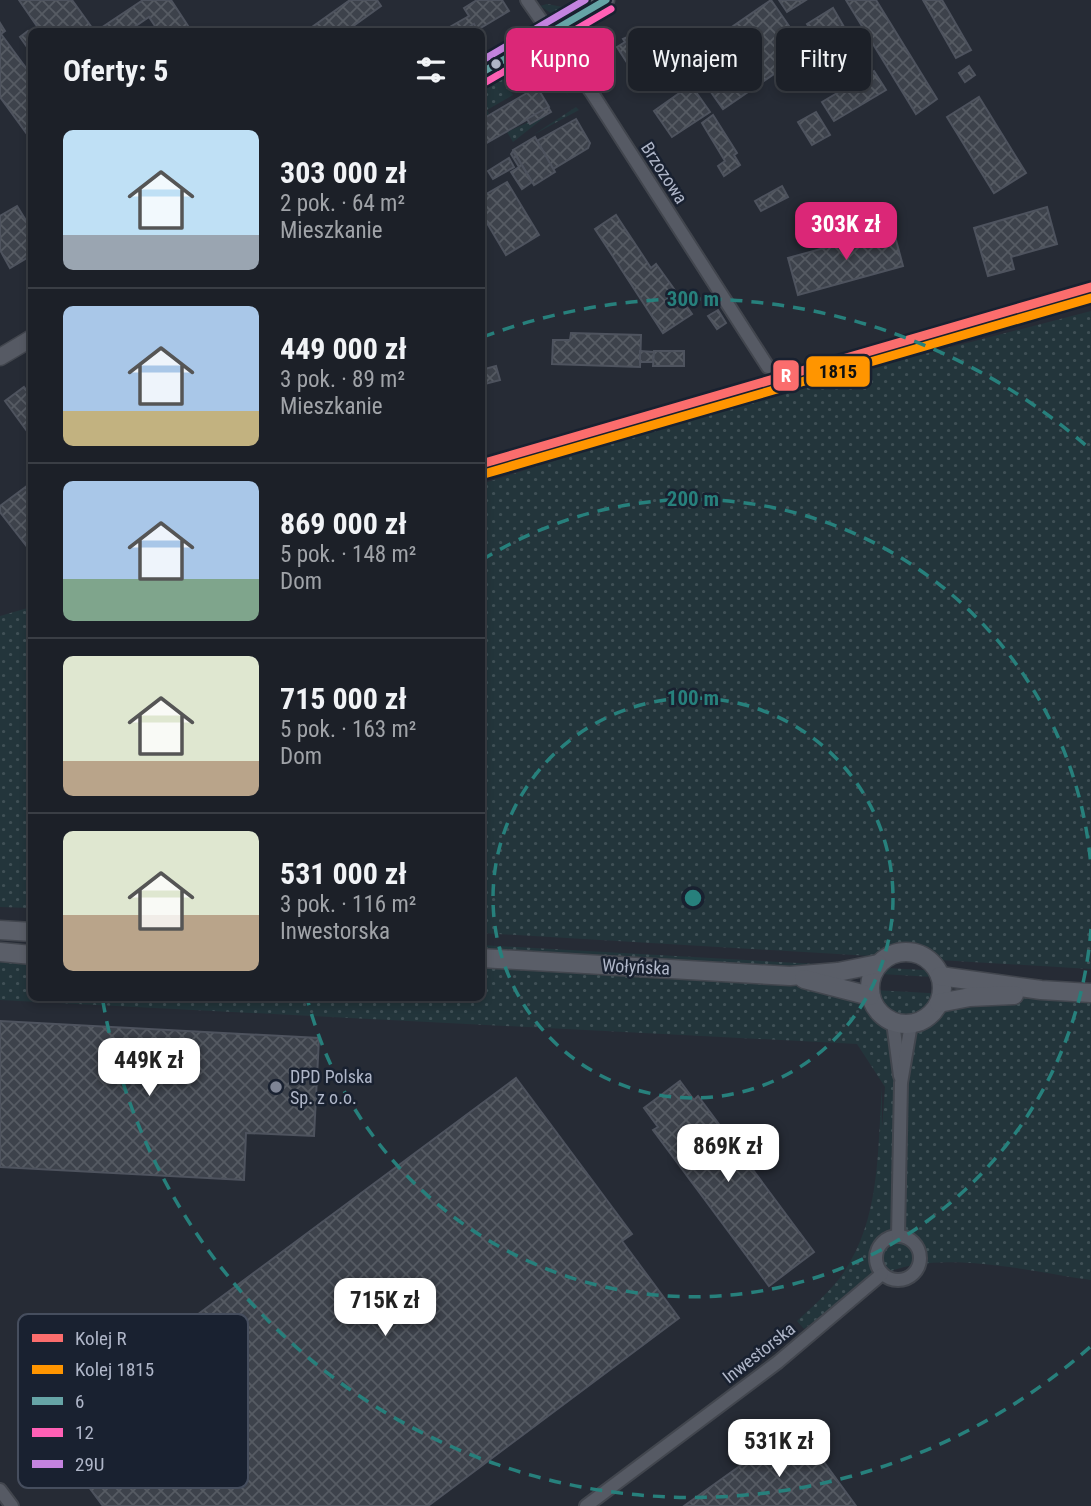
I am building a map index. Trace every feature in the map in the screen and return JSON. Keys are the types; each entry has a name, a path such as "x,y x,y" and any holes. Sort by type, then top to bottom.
{"main road":[{"path":"0,930 28,932"},
{"path":"0,952 28,954"},
{"path":"900,952 917,954 931,962 940,976 942,990 939,1003 928,1017 902,1023 878,1012 870,996 870,979 878,964 900,952"},
{"name":"Wołyńska","path":"485,958 790,976 838,972 878,964"},
{"name":"Wołyńska","path":"790,976 870,996"},
{"path":"940,976 1041,990 1091,993"},
{"path":"939,1003 1041,990"}],"street":[{"name":"Brzozowa","path":"527,0 548,28"},
{"path":"558,28 606,0"},
{"path":"485,71 506,58"},
{"name":"Brzozowa","path":"589,91 768,367"},
{"path":"0,356 28,340"},
{"path":"898,1236 902,1023"},
{"path":"898,1236 916,1245 919,1264 907,1279 894,1280 882,1274 876,1262 877,1250 886,1240 898,1236"},
{"name":"Inwestorska","path":"586,1506 778,1362 882,1274"},
{"path":"0,1490 12,1506"}],"shaded area":[{"path":"547,4 574,9 554,15 540,6"},
{"path":"503,79 506,91 510,91 513,95 487,110 489,114 485,116 485,90"},
{"path":"576,107 579,110 533,135"},
{"path":"551,112 513,142 507,132"},
{"path":"1091,311 1091,969 485,933 485,483 762,396"},
{"path":"28,608 28,908 0,907 0,616"},
{"path":"485,945 941,971 933,977 485,951"},
{"path":"0,958 28,960 28,1001 485,1001 485,968 1091,1002 1091,1280 986,1264 958,1262 907,1266 862,1286 804,1329 797,1321 839,1279 853,1257 870,1211 877,1162 882,1087 882,1128 885,1087 857,1044 0,1000"}],"building":[{"path":"19,0 72,0 92,28 38,28"},
{"path":"143,0 171,0 189,28 156,28 149,17 133,28 101,28"},
{"path":"350,0 377,0 381,6 351,28 311,28"},
{"path":"477,0 502,0 509,11 480,28 476,28 474,24 468,28 448,28 469,16 464,8"},
{"path":"771,0 790,28 776,28 776,73 762,82 762,28 730,28"},
{"path":"779,0 806,0 787,12"},
{"path":"846,0 876,0 937,99 916,114 871,41 871,28 863,28"},
{"path":"923,0 942,0 971,50 956,58"},
{"path":"833,8 845,28 809,28 807,24"},
{"path":"0,23 5,31 1,34 28,71 28,136 0,97"},
{"path":"28,31 28,48 20,37"},
{"path":"628,37 628,64 617,47 625,42 623,39"},
{"path":"969,66 975,75 965,82 959,73"},
{"path":"874,71 886,90 834,121 822,102 840,91 871,91 871,73"},
{"path":"530,91 539,91 549,107 485,144 485,118"},
{"path":"682,91 695,91 710,112 672,137 654,111"},
{"path":"710,91 749,91 723,109"},
{"path":"979,97 1026,173 994,193 947,117"},
{"path":"548,107 551,112 530,124 527,119"},
{"path":"816,112 830,135 812,145 798,122"},
{"path":"713,115 737,153 734,155 740,165 724,176 718,166 725,161 702,123"},
{"path":"576,119 590,143 588,148 553,169 537,141"},
{"path":"535,137 555,172 534,185 513,150"},
{"path":"513,151 532,182 522,189 511,172 519,167 511,154"},
{"path":"509,158 514,167 493,179 488,171"},
{"path":"507,182 539,235 506,255 485,220 485,195"},
{"path":"782,186 788,197 761,211 755,201"},
{"path":"17,206 28,224 28,257 10,268 0,250 0,216"},
{"path":"1047,207 1057,244 1011,257 1014,269 988,276 974,228"},
{"path":"616,215 651,268 656,264 692,314 663,333 595,229"},
{"path":"893,229 903,266 798,295 788,258"},
{"path":"718,310 726,323 717,329 708,316"},
{"path":"571,333 641,335 640,367 552,364 553,340 570,340"},
{"path":"640,351 654,352 653,362 640,362"},
{"path":"654,351 684,351 684,366 653,366"},
{"path":"496,366 500,380 485,384 485,369"},
{"path":"24,387 28,392 28,433 5,401"},
{"path":"28,487 28,548 0,512 0,506"},
{"path":"0,1021 319,1038 314,1136 246,1133 244,1180 0,1167"},
{"path":"516,1078 632,1234 622,1241 679,1318 428,1506 103,1506 90,1488 248,1488 248,1314 198,1314"},
{"path":"680,1081 694,1100 698,1096 814,1252 769,1286 653,1130 658,1127 644,1108"},
{"path":"797,1425 856,1506 684,1506"}],"rail line":[{"name":"R","path":"485,463 1091,287"},
{"name":"1815","path":"485,474 1091,298"}],"transit line":[{"name":"29U","path":"485,59 585,0"},
{"name":"6","path":"485,71 606,0"},
{"name":"12","path":"486,82 611,9"}],"place":[{"name":"DPD Polska Sp. z o.o.","path":"276,1087"}]}
